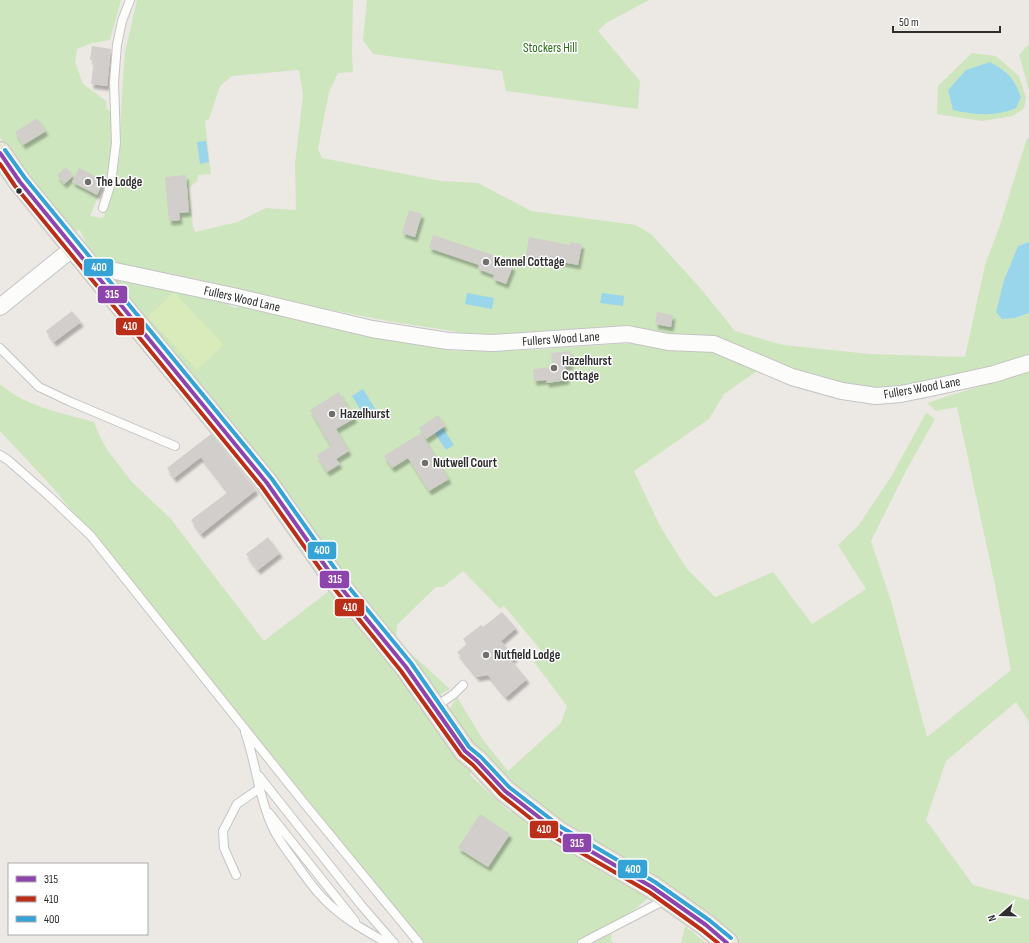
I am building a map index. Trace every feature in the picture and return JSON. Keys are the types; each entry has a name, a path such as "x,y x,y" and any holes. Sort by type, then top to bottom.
{"main road":[{"path":"0,154 20,182 73,248 267,483 338,584 406,667 465,751 477,761 505,791 525,808 558,832 652,887 706,925 727,943"}],"street":[{"path":"0,307 73,248"},
{"name":"Fullers Wood Lane","path":"87,265 233,296 372,329 448,341 492,343 628,334 668,342 714,344 792,377 842,391 876,396 901,394 935,387 994,374 1029,363"}],"lane":[{"path":"103,208 111,183 116,143 114,82 115,57 122,21 130,0"},
{"path":"0,348 39,387 175,446"},
{"path":"0,455 8,460 49,496 91,536 419,943"},
{"path":"435,708 454,694 463,685"},
{"path":"242,725 252,753 266,808 272,826 281,842 313,887 333,908 360,928 387,943"},
{"path":"256,772 361,905 394,943"},
{"path":"236,876 224,848 223,831 237,804 260,788"},
{"path":"266,808 360,928"},
{"path":"582,943 668,898"}],"green space":[{"path":"0,0 121,0 110,40 92,43 77,49 75,62 83,84 106,101 107,109 113,114 112,147 107,175 90,216 103,218 112,195 120,155 121,109 125,52 137,0 353,0 353,72 338,73 329,92 318,149 322,158 441,181 478,183 531,211 636,225 651,234 701,289 735,331 783,345 870,354 965,357 985,265 1000,225 1027,138 1029,138 1029,242 1018,246 1004,280 1016,318 1029,313 1029,357 911,385 869,389 833,383 787,368 714,335 683,338 638,328 616,327 509,337 477,335 394,322 289,302 100,260 87,245 80,230 72,232 0,138","holes":["299,70 303,95 295,164 296,210 266,208 238,222 195,232 189,188 197,181 198,175 211,174 205,121 209,119 220,86 232,76"]},
{"name":"Stockers Hill","path":"367,0 649,0 606,23 598,31 640,81 638,109 506,91 502,71 373,54 363,40"},
{"path":"1029,44 1029,90 1019,55"},
{"path":"972,53 996,56 1019,76 1026,97 1024,108 1013,116 982,121 937,114 938,86"},
{"path":"109,275 222,301 235,308 246,304 455,351 529,350 632,343 710,351 757,371 724,394 709,419 634,471 660,526 687,569 715,597 773,572 812,624 866,589 838,545 858,526 891,477 926,413 935,419 906,471 871,541 891,601 927,737 1011,670 995,585 957,407 936,411 927,403 1029,371 1029,722 1016,702 946,761 926,820 973,885 1029,900 1029,943 739,943 710,918 597,846 509,785 468,739 449,710 457,697 483,740 508,771 561,723 567,706 534,662 544,654 504,606 500,609 463,571 443,587 436,587 397,625 396,640 450,689 437,696 316,545 308,522 300,514"},
{"path":"174,292 224,345 197,370 148,317"},
{"path":"0,384 10,392 33,404 94,422 108,451 132,482 170,518 264,641 338,584 477,761 470,775 510,812 519,809 648,898 612,929 611,940 613,943 416,943 55,490 0,431"},
{"path":"685,926 706,943 681,943"}],"water":[{"path":"990,62 1006,72 1015,84 1021,97 1016,108 993,114 969,113 953,110 948,90 966,70"},
{"path":"206,141 209,162 200,164 197,142"},
{"path":"1029,242 1029,313 1015,318 1002,319 996,312 1004,280 1018,246"},
{"path":"467,293 494,298 492,309 465,304"},
{"path":"602,293 624,296 623,306 600,303"},
{"path":"363,389 376,410 365,417 352,396"},
{"path":"443,428 454,445 446,450 435,433"}],"building":[{"path":"92,46 111,49 107,86 91,84 94,61 90,60"},
{"path":"37,118 46,131 23,145 15,132"},
{"path":"66,167 73,176 64,184 57,175"},
{"name":"The Lodge","path":"79,168 104,181 97,195 72,182"},
{"path":"186,175 189,212 179,213 180,220 169,221 165,177"},
{"path":"409,210 422,214 415,237 402,233"},
{"name":"Kennel Cottage","path":"433,235 493,255 493,259 513,266 506,284 493,279 494,275 478,269 479,265 429,248"},
{"path":"529,237 570,245 570,242 582,244 578,265 526,255"},
{"path":"72,311 81,322 54,342 46,331"},
{"path":"657,312 673,315 671,327 655,324"},
{"name":"Hazelhurst Cottage","path":"570,351 571,365 565,366 567,380 547,383 546,380 534,381 533,369 553,367 551,353"},
{"name":"Hazelhurst","path":"339,392 355,418 336,429 349,451 336,459 340,464 327,472 317,455 331,446 310,410"},
{"path":"438,415 445,426 426,439 419,428"},
{"name":"Nutwell Court","path":"421,433 449,479 429,491 408,458 392,468 384,456"},
{"path":"211,434 256,490 201,534 191,520 228,492 201,457 174,478 167,468"},
{"path":"268,537 280,553 258,570 246,554"},
{"name":"Nutfield Lodge","path":"502,612 516,628 501,641 515,657 511,660 527,679 506,697 488,675 477,677 457,652 467,644 463,639 481,625 483,627"},
{"path":"480,814 510,834 488,867 458,848"}],"transit line":[{"name":"400","path":"5,150 25,178 272,479 343,580 411,663 469,747 481,757 509,787 561,827 655,882 709,920 731,938"},
{"name":"315","path":"0,153 20,182 267,483 338,584 406,667 465,751 477,761 505,791 558,832 652,887 706,925 727,943"},
{"name":"410","path":"0,164 15,186 262,487 333,587 401,671 461,755 473,765 501,795 554,837 649,892 718,943"}],"place":[{"name":"The Lodge","path":"88,182"},
{"name":"Kennel Cottage","path":"486,262"},
{"name":"Hazelhurst Cottage","path":"554,368"},
{"name":"Hazelhurst","path":"332,414"},
{"name":"Nutwell Court","path":"425,463"},
{"name":"Nutfield Lodge","path":"486,655"}]}
